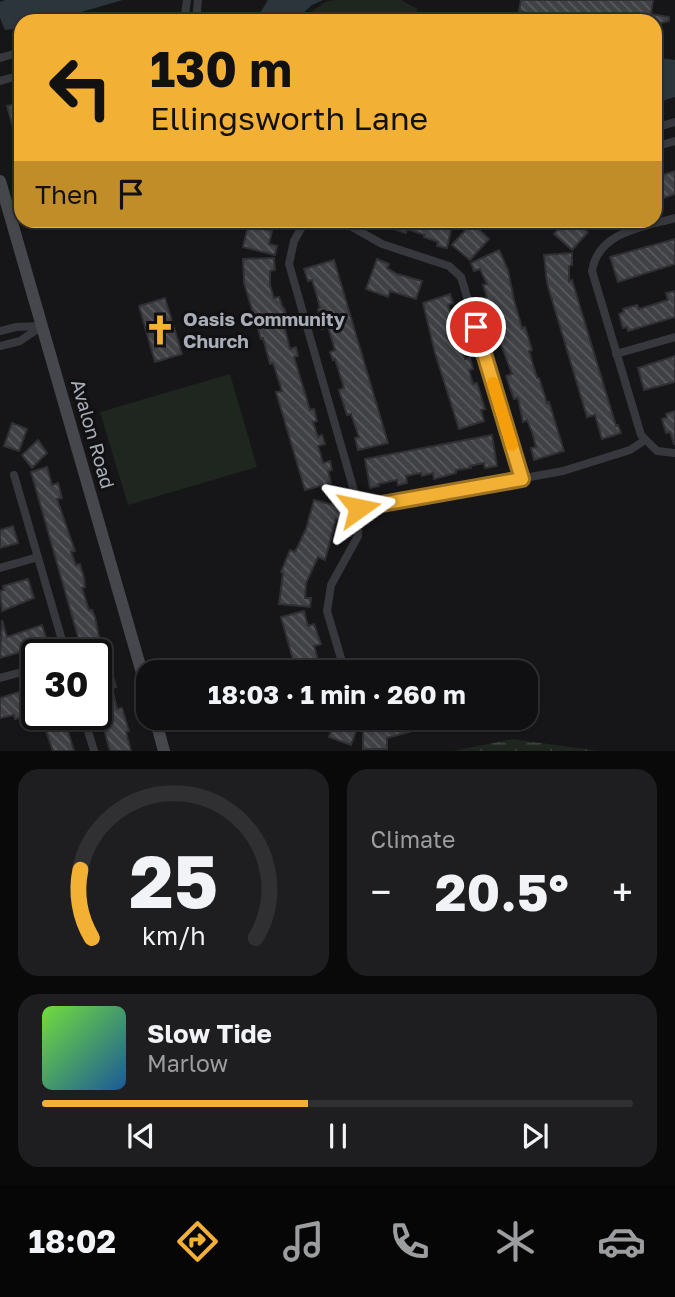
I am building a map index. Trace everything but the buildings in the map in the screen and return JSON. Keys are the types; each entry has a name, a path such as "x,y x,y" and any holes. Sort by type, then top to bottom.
{"main road":[{"name":"Avalon Road","path":"0,181 138,660"},
{"path":"158,730 164,751"}],"street":[{"path":"301,228 294,241 289,264 359,508 358,536 331,585 327,611 341,660"},
{"path":"354,228 382,244 449,266 461,277 522,479"},
{"path":"644,228 609,239 599,248 593,261 594,282 641,435 657,450 675,453"},
{"path":"0,331 42,326"},
{"path":"0,346 20,341 42,326"},
{"path":"616,354 675,337"},
{"path":"359,508 581,466 630,450 645,440"},
{"path":"14,475 62,639"},
{"path":"0,568 38,557"},
{"path":"0,678 21,672"},
{"path":"88,730 94,751"}],"green space":[{"path":"401,0 418,9 415,14 309,14 325,2"},
{"path":"230,374 257,467 128,505 100,412"},
{"path":"512,739 599,751 453,751"}],"shaded area":[{"path":"123,0 74,14 14,14 14,29 5,30 0,18 0,2"},
{"path":"268,0 323,0 302,14 259,14"},
{"path":"662,58 675,60 675,97 662,101"}],"slow traffic":[{"path":"493,383 512,445"}],"place":[{"name":"Oasis Community Church","path":"160,330"}],"route":[{"path":"359,508 522,479 476,327"}]}
